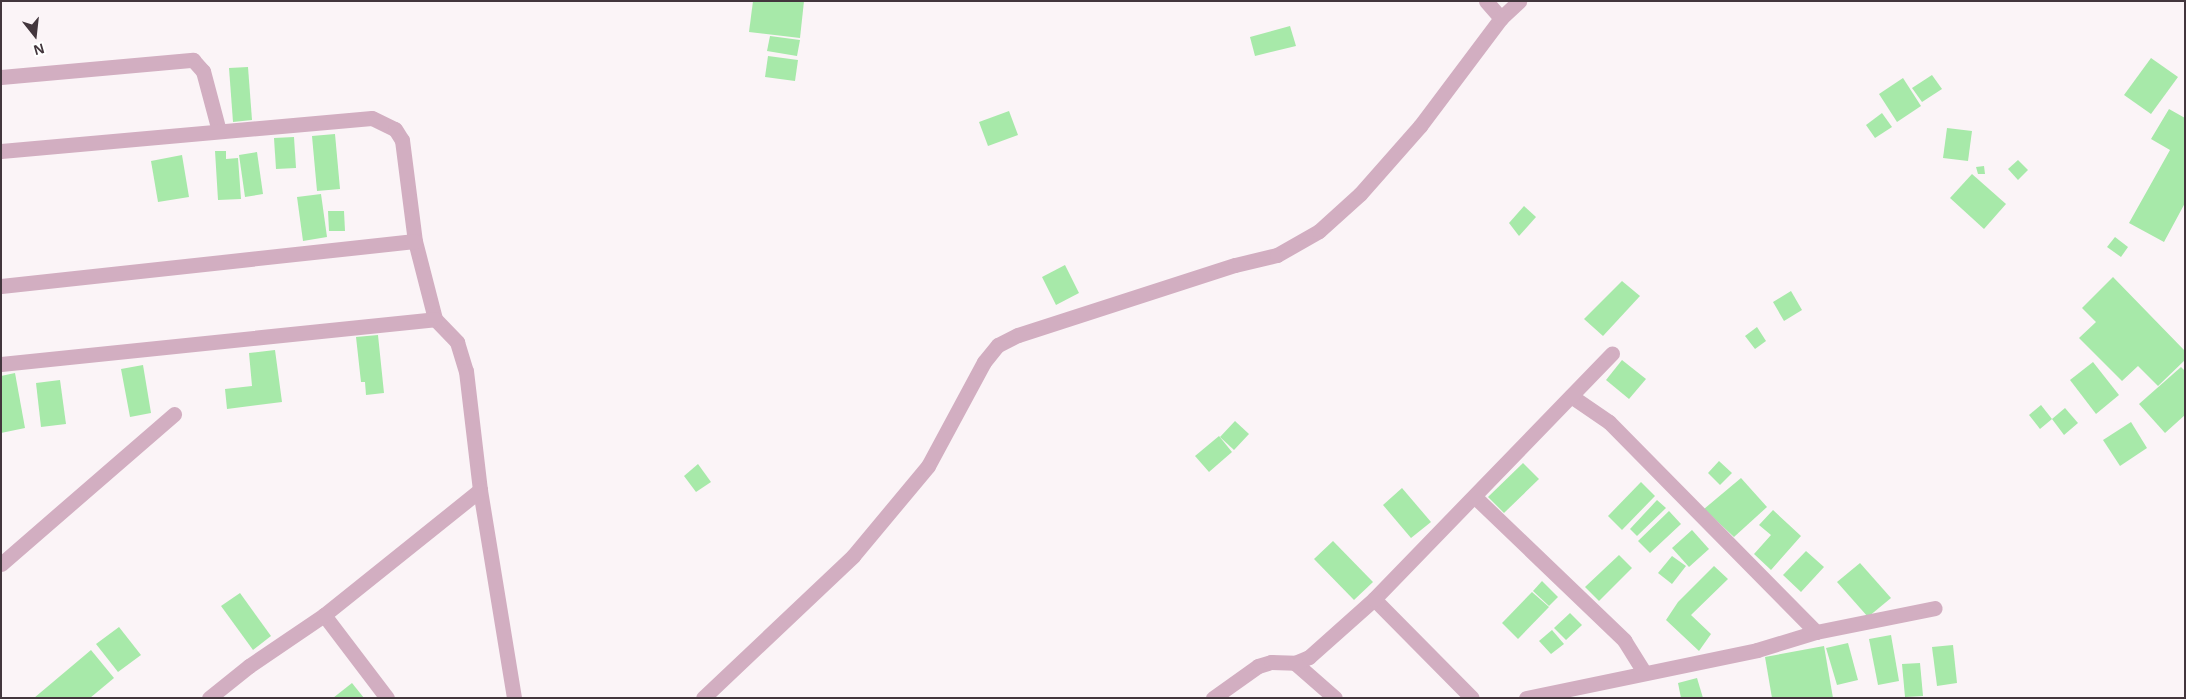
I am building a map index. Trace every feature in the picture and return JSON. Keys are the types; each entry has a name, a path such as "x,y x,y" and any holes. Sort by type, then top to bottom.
{"street":[{"path":"1486,1 1500,18"},
{"path":"703,698 853,556 928,466 984,362 998,345 1065,320 1235,265 1278,254 1319,231 1360,194 1420,126 1500,18 1519,1"},
{"path":"1,77 193,60 204,71 219,131"},
{"path":"1,151 372,118 383,121 395,129 402,140 415,241 435,319 457,342 464,358 480,490 514,698"},
{"path":"1,286 415,241"},
{"path":"1,364 435,319"},
{"path":"1213,698 1258,666 1271,662 1295,663 1309,657 1374,599 1475,497 1612,353"},
{"path":"1571,396 1609,422 1816,632"},
{"path":"1,564 174,414"},
{"path":"209,698 249,666 324,615 480,490"},
{"path":"1475,497 1624,640 1644,672"},
{"path":"1374,599 1472,698"},
{"path":"1526,698 1757,650 1816,632 1935,608"},
{"path":"324,615 387,698"},
{"path":"1295,663 1335,698"}],"building":[{"path":"753,1 804,1 800,38 749,32"},
{"path":"1290,26 1296,46 1255,56 1250,37"},
{"path":"770,36 800,40 797,56 767,51"},
{"path":"768,56 798,60 795,81 765,77"},
{"path":"2151,58 2178,77 2151,114 2124,95"},
{"path":"248,67 252,120 233,122 229,68"},
{"path":"1932,75 1942,89 1922,102 1912,88"},
{"path":"1903,78 1921,106 1897,122 1879,94"},
{"path":"2169,109 2185,118 2185,203 2164,242 2129,223 2170,150 2151,139"},
{"path":"1009,111 1018,135 988,146 979,122"},
{"path":"1882,113 1892,127 1875,138 1866,125"},
{"path":"1947,128 1972,131 1968,161 1943,158"},
{"path":"335,134 340,189 317,191 312,136"},
{"path":"294,137 296,168 276,169 274,138"},
{"path":"215,151 226,151 226,159 238,158 241,199 218,200"},
{"path":"257,152 263,194 245,197 239,155"},
{"path":"182,155 189,197 158,202 151,161"},
{"path":"2018,160 2028,170 2018,180 2008,169"},
{"path":"1984,166 1985,174 1978,174 1976,167"},
{"path":"1972,174 2006,204 1984,229 1950,198"},
{"path":"321,194 327,237 303,241 297,197"},
{"path":"1524,206 1536,217 1519,236 1509,223"},
{"path":"328,211 344,211 345,231 329,231"},
{"path":"2115,237 2128,247 2121,257 2107,247"},
{"path":"1065,265 1079,293 1056,305 1042,277"},
{"path":"2113,277 2185,351 2185,360 2158,386 2138,366 2122,381 2079,338 2096,322 2082,308"},
{"path":"1622,281 1640,296 1603,336 1584,319"},
{"path":"1791,291 1802,310 1784,321 1773,302"},
{"path":"1757,327 1766,341 1755,349 1745,336"},
{"path":"378,335 384,393 366,395 365,382 361,382 356,337"},
{"path":"275,350 282,402 227,409 225,389 252,386 249,353"},
{"path":"1622,360 1646,379 1629,399 1606,380"},
{"path":"2093,362 2119,395 2096,414 2070,380"},
{"path":"143,365 151,413 130,417 121,369"},
{"path":"2181,367 2185,371 2185,415 2165,433 2139,404"},
{"path":"15,373 25,428 1,433 1,376"},
{"path":"60,380 66,424 41,427 36,383"},
{"path":"2041,405 2052,419 2040,429 2029,415"},
{"path":"2065,408 2078,423 2064,435 2052,419"},
{"path":"1235,421 1249,434 1234,450 1220,437"},
{"path":"2131,422 2147,448 2120,466 2103,440"},
{"path":"1219,436 1232,452 1209,472 1195,456"},
{"path":"1719,461 1732,473 1720,485 1708,473"},
{"path":"1523,463 1539,479 1504,513 1488,497"},
{"path":"698,464 711,482 696,492 684,476"},
{"path":"1741,478 1767,507 1734,537 1704,509"},
{"path":"1641,482 1655,496 1622,530 1608,516"},
{"path":"1402,488 1431,522 1411,538 1383,505"},
{"path":"1657,500 1666,508 1637,536 1630,529"},
{"path":"1773,510 1801,536 1771,570 1754,554 1771,535 1759,525"},
{"path":"1669,511 1681,524 1650,553 1638,541"},
{"path":"1692,530 1709,549 1689,567 1672,548"},
{"path":"1333,541 1373,582 1354,600 1314,559"},
{"path":"1806,551 1824,567 1801,592 1783,575"},
{"path":"1619,555 1632,568 1599,601 1585,587"},
{"path":"1672,556 1686,566 1672,584 1658,573"},
{"path":"1860,563 1891,598 1868,617 1837,582"},
{"path":"1714,566 1728,579 1691,615 1711,634 1699,651 1666,620 1678,602"},
{"path":"1542,581 1558,597 1549,606 1533,591"},
{"path":"1532,592 1549,607 1518,639 1502,623"},
{"path":"240,593 271,636 253,650 221,606"},
{"path":"1570,613 1582,625 1566,640 1554,628"},
{"path":"119,627 141,655 118,672 96,644"},
{"path":"1552,630 1564,644 1551,654 1539,641"},
{"path":"1891,635 1899,681 1878,685 1869,639"},
{"path":"1848,643 1858,680 1837,685 1826,648"},
{"path":"1953,645 1957,683 1937,686 1932,647"},
{"path":"1824,646 1833,698 1772,698 1765,657"},
{"path":"91,650 114,678 90,698 34,698"},
{"path":"1920,663 1923,696 1905,697 1902,664"},
{"path":"1697,678 1703,698 1681,698 1678,683"},
{"path":"352,683 364,698 333,698"}]}
